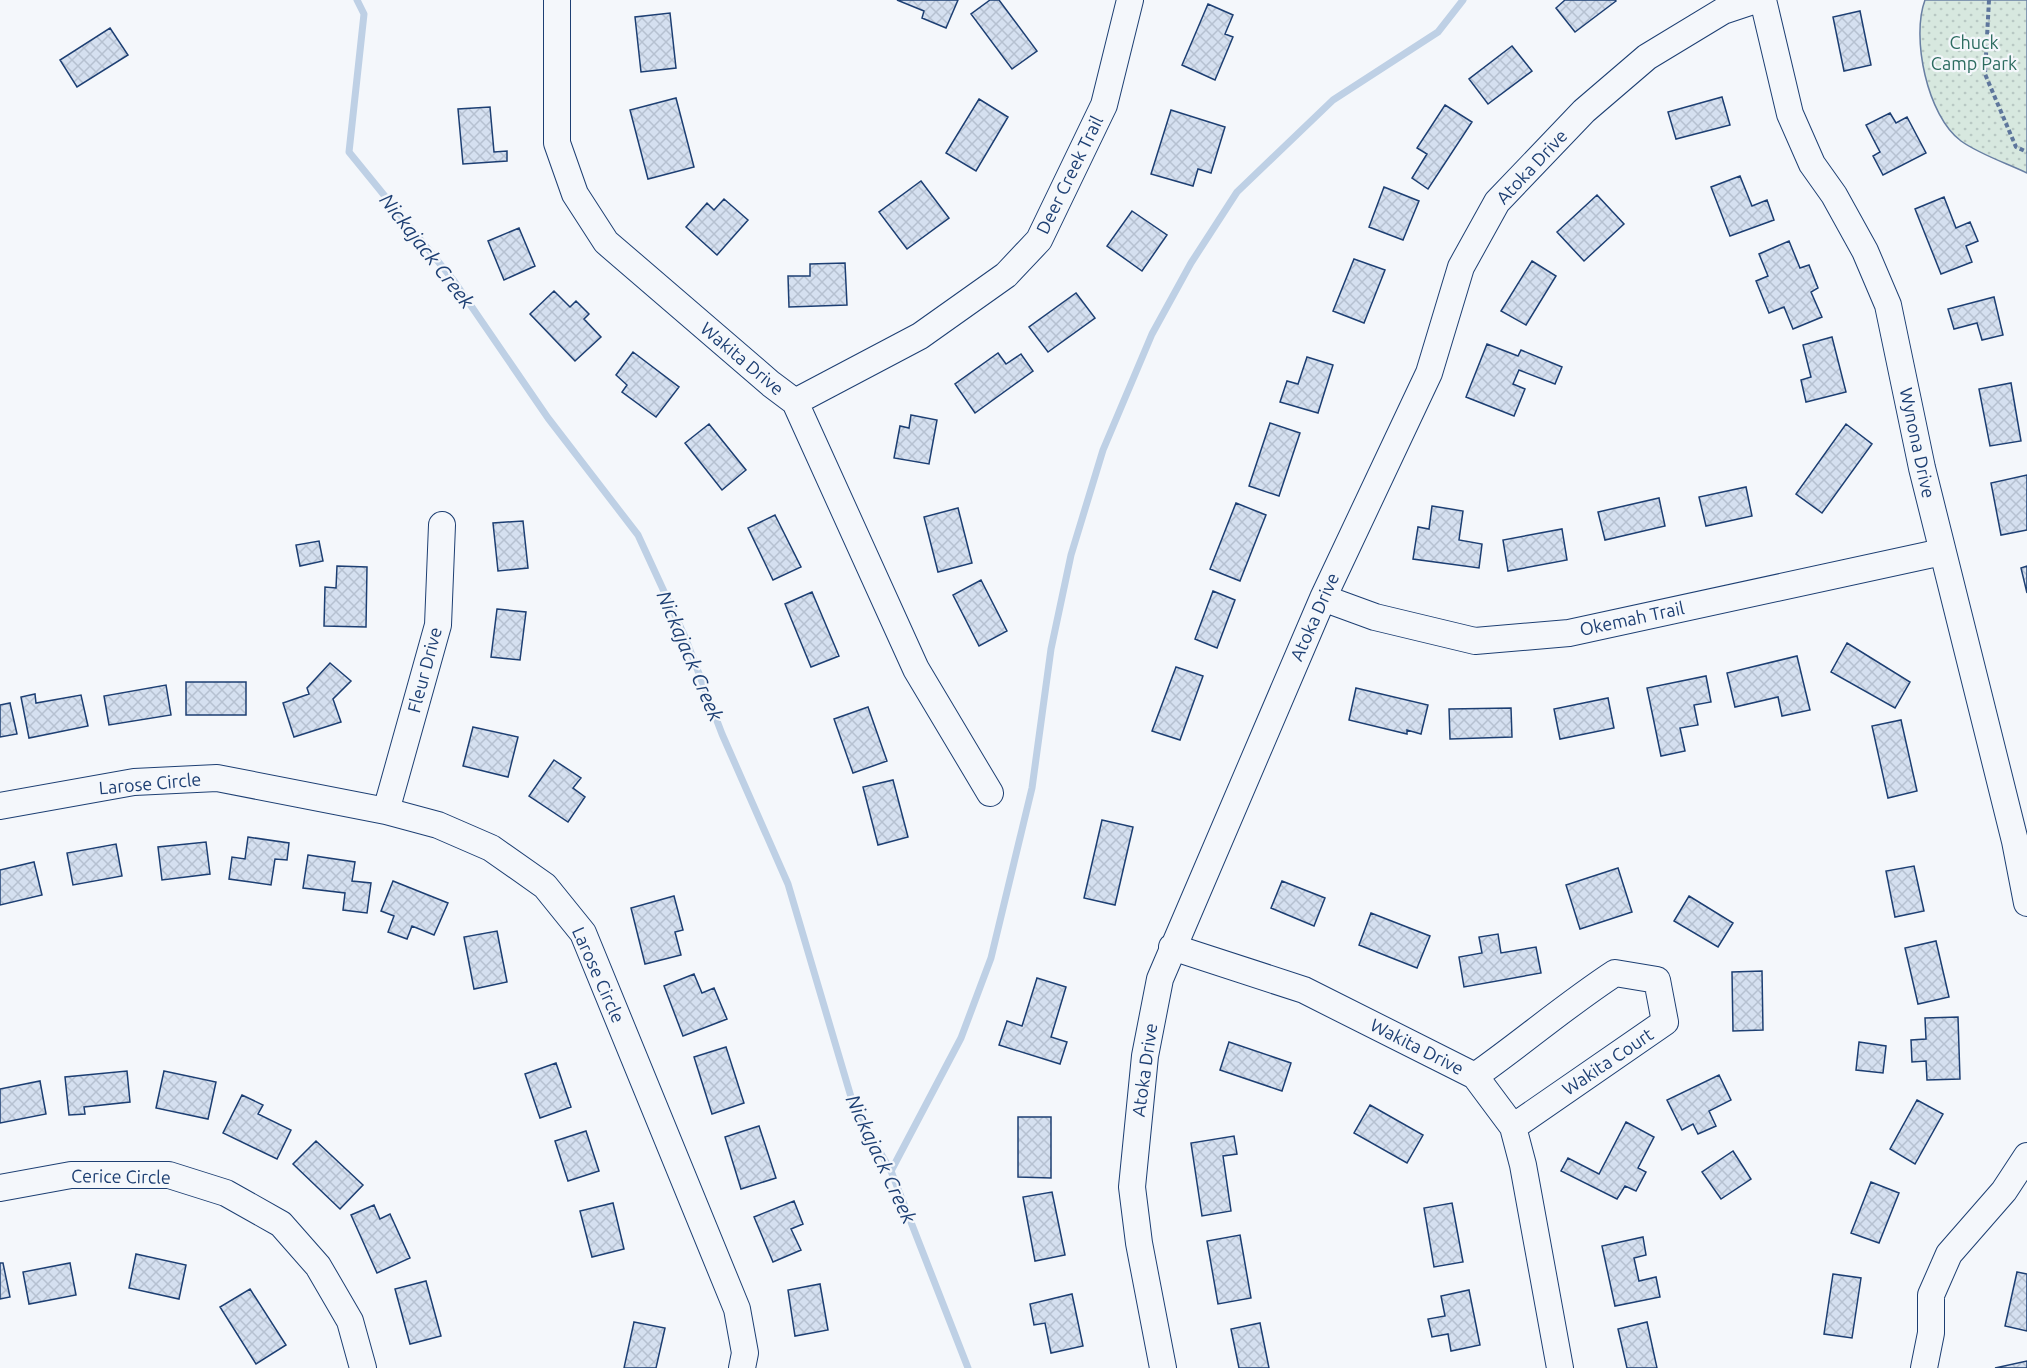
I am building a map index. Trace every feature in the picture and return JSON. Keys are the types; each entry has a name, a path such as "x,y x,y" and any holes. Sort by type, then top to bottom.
{"street":[{"name":"Wakita Drive","path":"557,0 557,143 575,194 606,242 795,402 916,669 990,793"},
{"name":"Deer Creek Trail","path":"795,402 921,336 1006,275 1039,240 1104,105 1130,0"},
{"name":"Atoka Drive","path":"1162,1368 1139,1243 1132,1187 1145,1056 1160,979 1323,598 1429,373 1461,267 1497,202 1584,111 1647,57 1723,11 1756,0"},
{"name":"Wynona Drive","path":"1763,0 1790,114 1812,164 1834,195 1865,251 1888,305 1942,552 2015,842 2027,903"},
{"name":"Fleur Drive","path":"386,811 438,625 442,525"},
{"name":"Okemah Trail","path":"1323,598 1375,617 1475,641 1569,633 1942,552"},
{"name":"Larose Circle","path":"0,806 134,782 217,778 386,811 438,825 491,848 545,886 583,933 737,1309 745,1353 742,1368"},
{"name":"Wakita Drive","path":"1172,947 1304,990 1474,1076 1513,1127 1523,1165 1560,1368"},
{"name":"Wakita Court","path":"1474,1076 1532,1036 1572,1001 1615,973 1657,980 1665,1023 1513,1127"},
{"path":"1924,1368 1931,1333 1931,1295 1949,1254 2004,1191 2027,1156"},
{"name":"Cerice Circle","path":"0,1188 71,1175 168,1175 226,1193 281,1224 318,1266 350,1321 363,1368"}],"path":[{"path":"1989,0 1984,74 2016,147 2027,152"}],"green space":[{"name":"Chuck Camp Park","path":"1925,0 2027,0 2027,173 1968,146 1949,129 1939,114 1925,75 1921,54 1921,16"}],"building":[{"path":"897,0 958,0 946,28 922,18 924,11"},
{"path":"990,0 999,0 1037,51 1012,69 971,14"},
{"path":"1565,0 1616,1 1575,32 1556,8"},
{"path":"1208,4 1233,15 1225,34 1233,37 1215,80 1182,65"},
{"path":"1860,11 1871,65 1844,71 1833,17"},
{"path":"670,13 676,68 641,72 635,17"},
{"path":"110,28 128,55 77,87 60,60"},
{"path":"1512,46 1532,71 1488,104 1469,79"},
{"path":"1722,97 1730,125 1676,139 1668,112"},
{"path":"676,98 694,167 648,179 630,110"},
{"path":"979,99 1008,117 976,171 946,153"},
{"path":"1445,105 1472,122 1428,189 1412,178 1427,154 1417,148"},
{"path":"490,107 494,152 507,151 507,161 463,164 458,109"},
{"path":"1171,110 1225,127 1211,173 1198,169 1193,186 1151,174"},
{"path":"1890,113 1896,123 1907,117 1926,153 1883,175 1873,156 1880,152 1866,125"},
{"path":"1740,176 1752,206 1767,200 1774,220 1730,236 1711,187"},
{"path":"921,181 949,218 907,249 879,212"},
{"path":"1384,187 1419,201 1403,240 1369,227"},
{"path":"1597,195 1624,224 1584,261 1557,232"},
{"path":"1944,197 1956,228 1970,222 1978,241 1966,246 1972,262 1941,274 1915,209"},
{"path":"724,199 748,220 717,255 686,227 707,203 714,210"},
{"path":"1132,211 1167,235 1142,271 1107,246"},
{"path":"519,228 535,266 504,280 488,241"},
{"path":"1789,241 1800,268 1809,265 1818,288 1811,292 1822,317 1793,329 1784,307 1769,313 1756,281 1768,276 1759,254"},
{"path":"1354,259 1385,270 1364,323 1333,311"},
{"path":"1532,261 1556,276 1526,325 1501,311"},
{"path":"845,263 847,305 789,307 788,276 810,276 810,264"},
{"path":"554,291 570,307 576,301 589,314 584,319 601,337 575,361 530,314"},
{"path":"1076,293 1095,318 1048,352 1029,327"},
{"path":"1994,297 2003,335 1982,340 1977,323 1954,329 1948,309"},
{"path":"1832,337 1846,392 1806,402 1801,380 1811,377 1803,345"},
{"path":"1487,344 1518,356 1521,350 1562,367 1555,384 1519,370 1513,384 1525,389 1514,416 1466,397"},
{"path":"633,352 679,387 656,417 622,392 627,385 616,375"},
{"path":"998,353 1006,364 1021,354 1033,371 975,413 955,384"},
{"path":"1307,357 1333,365 1318,413 1280,402 1287,381 1298,384"},
{"path":"2011,383 2021,441 1990,446 1979,389"},
{"path":"911,415 937,420 929,464 894,458 900,426 909,428"},
{"path":"1270,423 1300,433 1279,496 1249,486"},
{"path":"709,424 746,470 722,490 685,443"},
{"path":"1846,424 1872,444 1822,513 1796,494"},
{"path":"2027,475 2027,530 2001,535 1991,483"},
{"path":"1746,487 1752,516 1706,526 1699,497"},
{"path":"1659,498 1665,526 1605,540 1598,512"},
{"path":"1236,503 1266,515 1240,581 1210,569"},
{"path":"1432,506 1463,511 1459,540 1482,544 1479,568 1413,559 1418,527 1429,529"},
{"path":"958,508 972,563 938,572 924,517"},
{"path":"775,515 801,567 773,580 748,528"},
{"path":"523,521 528,568 498,571 493,523"},
{"path":"1562,529 1567,560 1508,571 1503,540"},
{"path":"319,541 323,561 300,566 296,545"},
{"path":"337,566 367,567 366,627 324,626 325,587 336,588"},
{"path":"2027,566 2027,593 2021,568"},
{"path":"981,580 1007,631 979,646 953,595"},
{"path":"1213,591 1235,600 1217,648 1195,639"},
{"path":"812,592 839,656 811,667 785,604"},
{"path":"497,609 526,612 520,660 491,657"},
{"path":"1847,643 1910,682 1895,708 1831,672"},
{"path":"1797,656 1810,710 1782,716 1778,697 1735,707 1727,673"},
{"path":"330,663 351,681 333,699 341,722 294,737 283,703 309,694 307,688"},
{"path":"1176,667 1203,676 1180,740 1152,731"},
{"path":"1706,676 1711,702 1694,705 1698,725 1680,728 1685,751 1661,756 1647,688"},
{"path":"186,682 246,682 246,715 186,715"},
{"path":"166,685 171,715 109,725 104,696"},
{"path":"1356,688 1428,705 1421,734 1407,730 1407,734 1349,720"},
{"path":"35,694 36,703 81,695 88,726 29,738 21,697"},
{"path":"1608,698 1614,728 1560,739 1554,709"},
{"path":"10,703 17,734 0,737 0,705"},
{"path":"868,707 887,761 853,773 834,719"},
{"path":"1511,708 1512,737 1450,739 1449,709"},
{"path":"1901,720 1917,791 1888,798 1872,726"},
{"path":"473,727 518,737 508,777 463,766"},
{"path":"554,760 581,778 573,788 585,797 568,822 529,796"},
{"path":"893,780 908,837 878,845 863,787"},
{"path":"1102,820 1133,827 1115,905 1084,898"},
{"path":"248,837 289,843 287,860 275,859 271,885 229,879 232,857 245,859"},
{"path":"206,842 210,874 162,880 158,847"},
{"path":"116,844 122,876 73,885 67,853"},
{"path":"308,855 355,862 352,881 371,883 367,913 343,910 345,893 303,888"},
{"path":"34,862 42,895 0,905 0,870"},
{"path":"1914,866 1924,911 1895,917 1886,871"},
{"path":"1618,868 1632,912 1580,929 1566,885"},
{"path":"393,881 448,903 434,935 412,926 407,939 388,932 394,916 381,911"},
{"path":"1282,881 1325,898 1314,926 1271,908"},
{"path":"674,896 683,930 675,932 681,955 645,964 631,908"},
{"path":"1689,896 1733,923 1718,947 1674,921"},
{"path":"1371,913 1430,936 1417,968 1359,945"},
{"path":"497,931 507,982 474,989 464,937"},
{"path":"1498,934 1501,953 1536,947 1541,973 1464,987 1459,957 1482,953 1479,937"},
{"path":"1936,941 1949,997 1918,1004 1905,948"},
{"path":"1762,971 1763,1030 1733,1031 1732,972"},
{"path":"694,974 702,993 714,988 727,1019 683,1036 664,986"},
{"path":"1037,978 1066,987 1051,1037 1067,1042 1060,1064 999,1045 1007,1021 1022,1026"},
{"path":"1958,1017 1960,1079 1927,1080 1926,1061 1912,1062 1911,1040 1926,1039 1925,1018"},
{"path":"1229,1042 1291,1063 1282,1091 1220,1070"},
{"path":"1859,1042 1886,1046 1883,1073 1856,1070"},
{"path":"726,1047 744,1103 712,1114 694,1057"},
{"path":"556,1063 571,1107 540,1118 525,1074"},
{"path":"127,1071 130,1102 84,1107 85,1114 69,1115 65,1077"},
{"path":"164,1071 216,1082 208,1119 156,1108"},
{"path":"1719,1075 1731,1100 1709,1111 1716,1126 1698,1134 1693,1124 1682,1130 1667,1100"},
{"path":"40,1081 46,1114 0,1123 0,1089"},
{"path":"242,1095 263,1105 258,1114 291,1130 277,1159 223,1133"},
{"path":"1917,1100 1943,1114 1915,1164 1890,1149"},
{"path":"1370,1105 1423,1135 1407,1163 1354,1133"},
{"path":"1018,1117 1051,1117 1051,1178 1018,1177"},
{"path":"1626,1122 1654,1137 1638,1168 1646,1172 1636,1191 1625,1186 1617,1199 1561,1171 1568,1158 1599,1174"},
{"path":"759,1126 776,1178 741,1189 725,1137"},
{"path":"586,1131 599,1171 568,1181 555,1141"},
{"path":"1234,1136 1237,1154 1223,1156 1231,1211 1202,1216 1191,1143"},
{"path":"316,1141 363,1185 340,1209 293,1164"},
{"path":"1733,1151 1751,1179 1721,1199 1702,1172"},
{"path":"1871,1182 1899,1193 1879,1243 1851,1233"},
{"path":"1052,1192 1065,1255 1035,1261 1023,1197"},
{"path":"794,1201 803,1224 791,1229 801,1250 773,1262 754,1217"},
{"path":"613,1203 624,1249 592,1257 580,1211"},
{"path":"1452,1203 1463,1262 1434,1267 1424,1208"},
{"path":"374,1205 380,1219 390,1214 410,1258 377,1273 351,1215"},
{"path":"1240,1235 1251,1298 1218,1304 1207,1241"},
{"path":"1643,1237 1646,1255 1634,1258 1639,1281 1656,1277 1660,1297 1615,1306 1602,1246"},
{"path":"136,1254 186,1265 179,1299 129,1288"},
{"path":"0,1263 3,1263 10,1297 0,1299"},
{"path":"70,1263 76,1295 29,1304 23,1272"},
{"path":"2017,1272 2027,1274 2027,1331 2005,1326"},
{"path":"1833,1274 1861,1278 1852,1338 1824,1334"},
{"path":"426,1281 441,1336 410,1344 395,1289"},
{"path":"820,1284 828,1330 795,1336 788,1290"},
{"path":"250,1289 286,1345 256,1364 220,1307"},
{"path":"1469,1290 1480,1345 1451,1351 1448,1334 1432,1337 1428,1319 1445,1316 1441,1296"},
{"path":"1072,1294 1083,1346 1051,1353 1045,1323 1034,1325 1030,1304"},
{"path":"634,1322 665,1328 656,1368 624,1368"},
{"path":"1647,1322 1657,1368 1627,1368 1618,1329"},
{"path":"1260,1323 1269,1368 1239,1368 1231,1329"},
{"path":"2027,1361 2027,1368 1995,1368"}],"waterway":[{"name":"Nickajack Creek","path":"357,0 364,14 349,152 454,281 548,418 638,535 685,637 722,734 788,884 854,1107 891,1171 968,1368"},
{"path":"891,1171 961,1038 991,958 1032,788 1051,649 1071,555 1103,450 1152,334 1191,263 1237,192 1333,100 1438,32 1463,0"}]}
